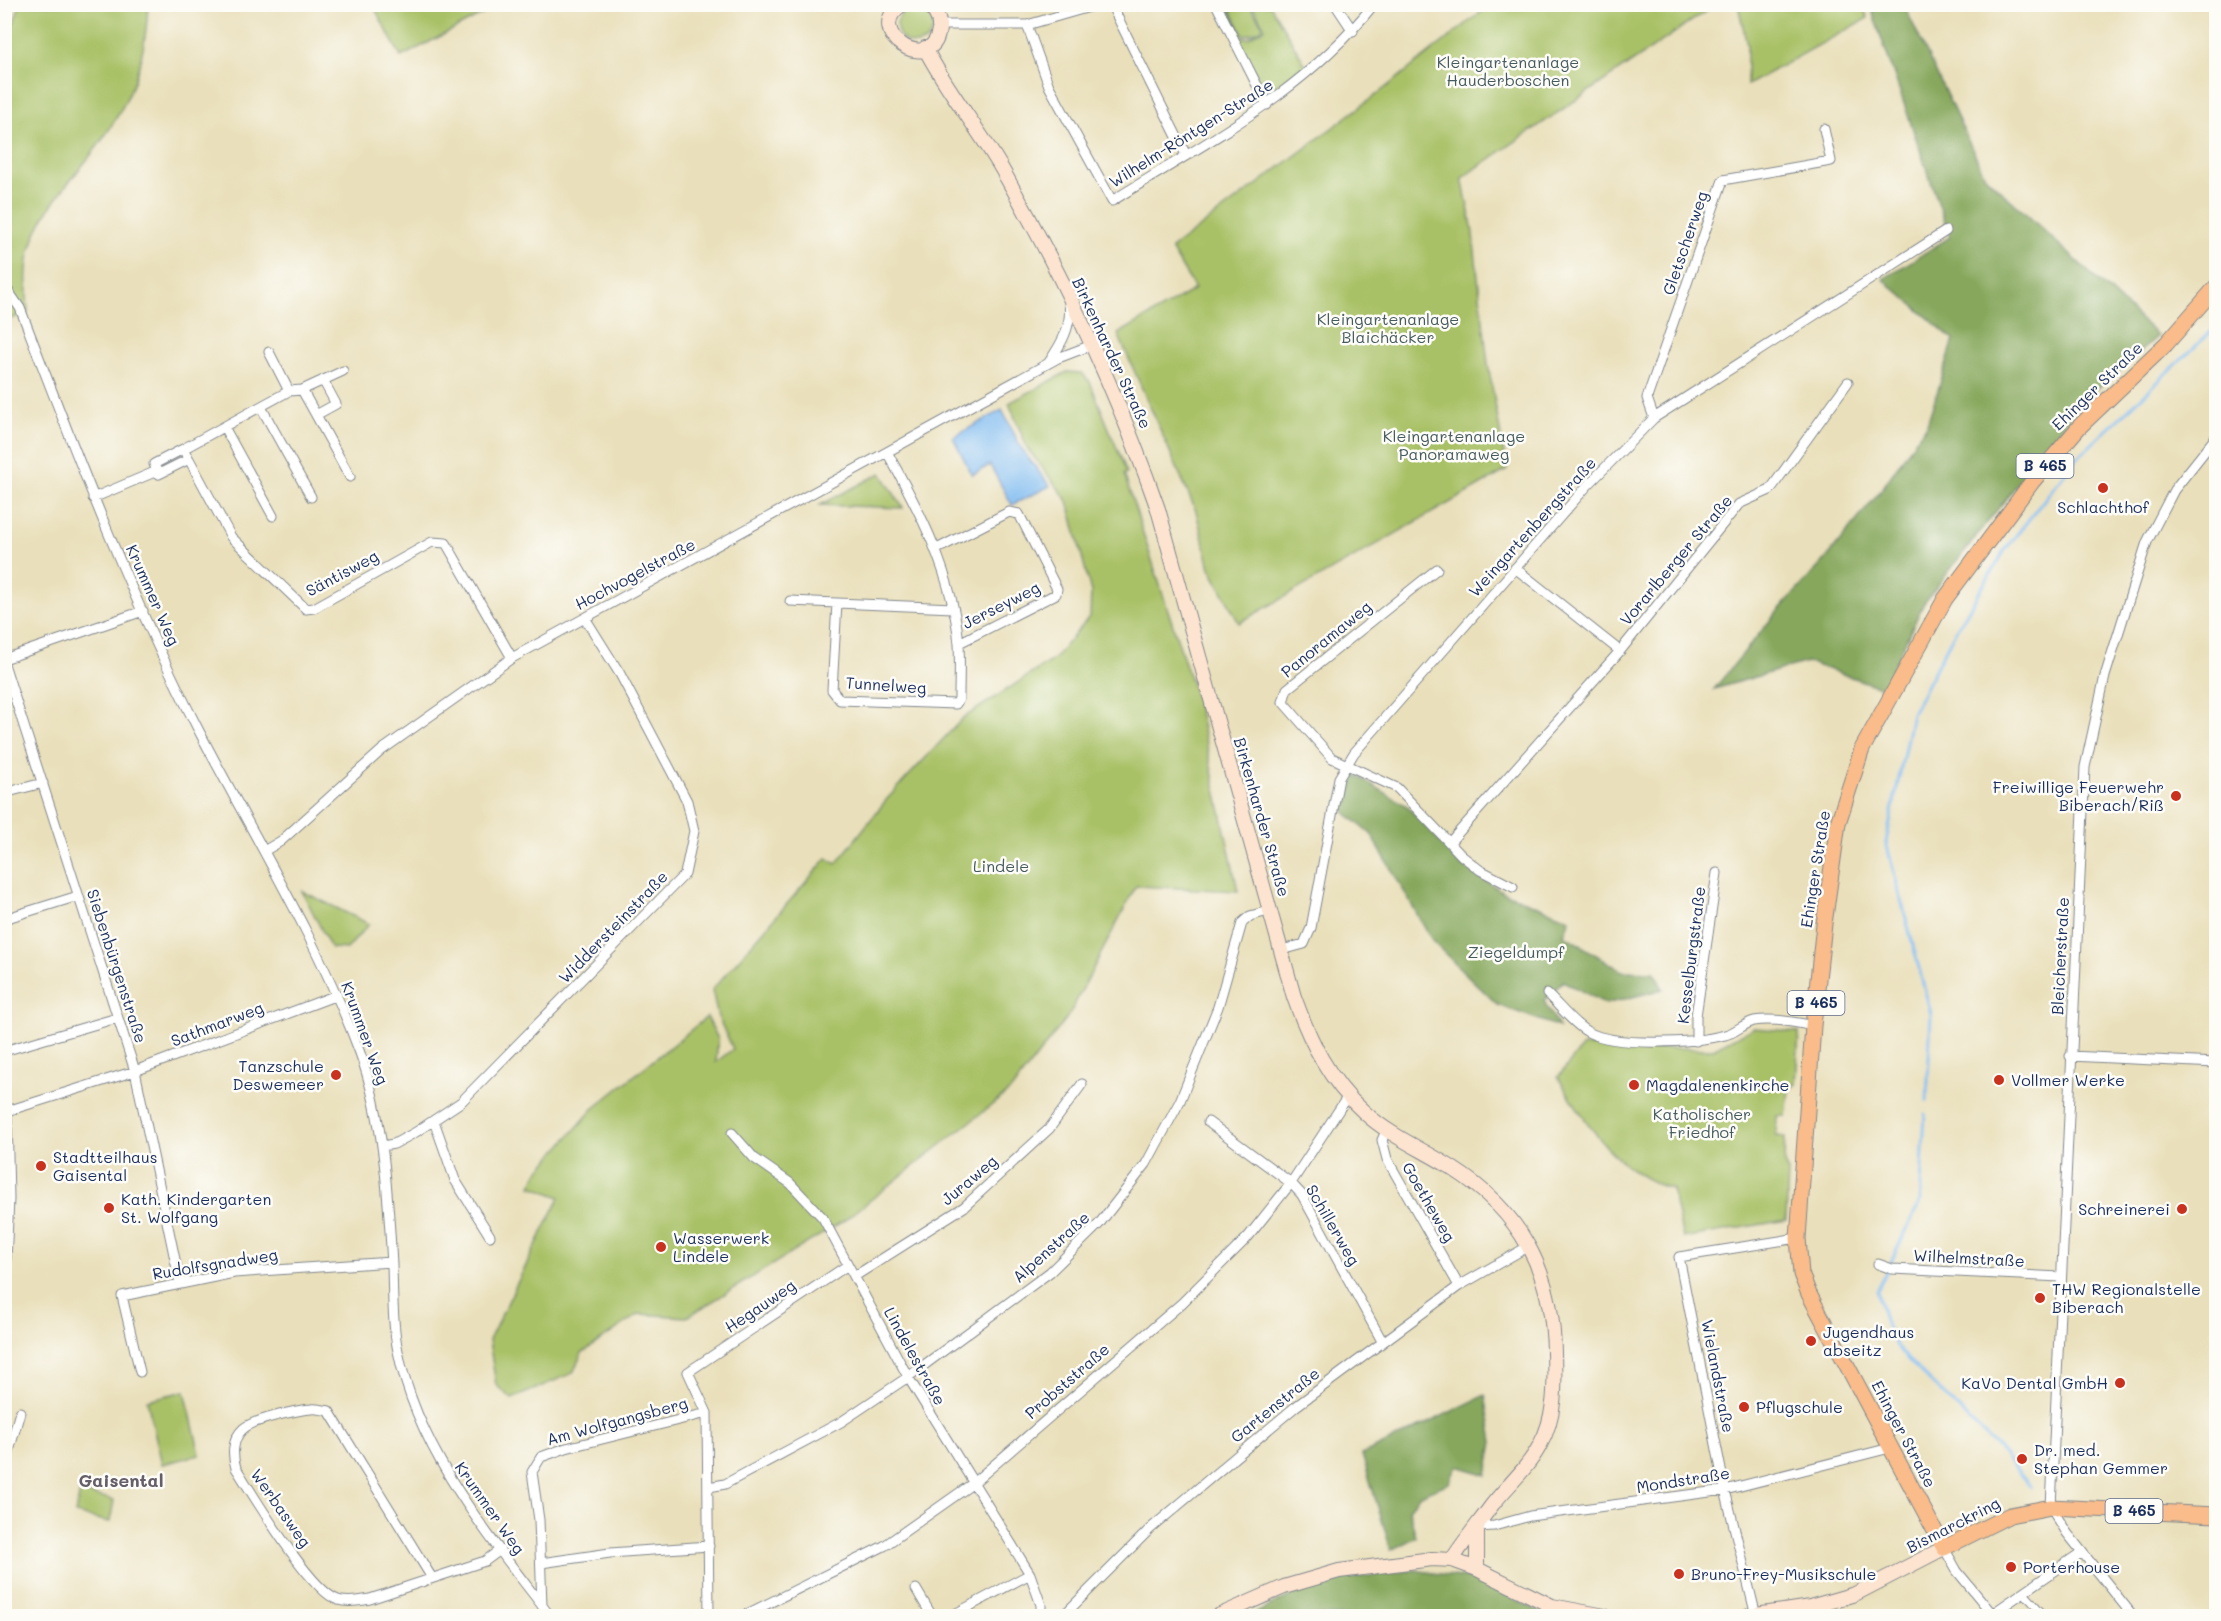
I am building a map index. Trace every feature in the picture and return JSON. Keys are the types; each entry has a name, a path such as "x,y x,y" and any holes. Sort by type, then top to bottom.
{"main road":[{"path":"900,5 891,21 893,37 897,43 910,50 925,48 936,39 939,25 935,13 926,4"},
{"name":"Birkenharder Straße","path":"925,48 1002,169 1092,345 1132,435 1158,509 1272,910 1294,997 1315,1050 1348,1096 1386,1131 1452,1168 1496,1200 1529,1246 1546,1287 1554,1332 1555,1398 1549,1424 1540,1446 1452,1560"},
{"name":"Ehinger Straße","path":"1944,1548 1806,1288 1798,1257 1813,1026 1838,823 1862,749 1945,599 2032,482 2079,427 2166,344 2216,290"},
{"name":"Bismarckring","path":"1753,1616 1810,1607 1855,1594 2010,1515 2051,1507 2217,1515"},
{"path":"1477,1527 1477,1569"},
{"path":"1218,1617 1284,1587 1339,1571 1432,1558 1452,1560 1477,1569 1552,1606 1605,1617"}],"street":[{"path":"939,25 1028,25 1100,4"},
{"path":"1111,4 1186,154"},
{"path":"1216,4 1267,105"},
{"path":"1335,4 1353,31"},
{"name":"Wilhelm-Röntgen-Straße","path":"1028,25 1049,86 1112,201 1267,105 1315,68 1353,31 1374,4"},
{"name":"Gletscherweg","path":"1654,418 1647,398 1723,180 1831,161 1824,129"},
{"name":"Weingartenbergstraße","path":"1282,950 1304,944 1311,928 1330,816 1339,778 1346,765 1587,486 1654,418 1946,231"},
{"name":"Krummer Weg","path":"4,285 20,308 93,498 143,611 199,730 337,995 365,1069 382,1146 397,1347 413,1406 446,1471 500,1550 550,1617"},
{"name":"Hochvogelstraße","path":"1048,364 1064,339 1071,316 1068,298"},
{"name":"Hochvogelstraße","path":"264,851 280,841 382,750 512,658 1048,364 1092,345"},
{"path":"268,352 289,391"},
{"path":"183,449 189,459 159,474 154,464 289,391 302,390 343,371"},
{"path":"316,415 336,404 323,380"},
{"name":"Vorarlberger Straße","path":"1450,842 1620,651 1739,504 1770,490 1848,381"},
{"path":"302,390 350,477"},
{"path":"261,407 311,497"},
{"path":"224,427 273,516"},
{"name":"Bleicherstraße","path":"2051,1507 2085,767 2105,676 2150,535 2174,490 2217,437"},
{"path":"887,452 935,550 952,608 959,644"},
{"name":"Säntisweg","path":"189,459 231,537 306,609 314,608 432,542 446,543 512,658"},
{"path":"93,498 157,471"},
{"name":"Jerseyweg","path":"935,550 1009,512 1018,514 1057,589 1056,594 959,644"},
{"name":"Vorarlberger Straße","path":"1515,568 1620,651"},
{"name":"Panoramaweg","path":"1346,765 1332,758 1285,707 1284,693 1437,569"},
{"path":"790,601 952,608"},
{"name":"Tunnelweg","path":"837,603 832,690 840,700 956,704 959,699 959,644"},
{"path":"4,659 143,611"},
{"name":"Widdersteinstraße","path":"382,1146 394,1144 461,1102 685,874 694,831 687,801 620,674 585,618"},
{"name":"Siebenbürgenstraße","path":"4,664 135,1071 180,1283"},
{"path":"1346,765 1397,788 1462,856 1480,870 1513,887"},
{"path":"4,793 44,783"},
{"name":"Kesselburgstraße","path":"1696,1041 1696,1016 1717,873"},
{"path":"4,919 78,896"},
{"name":"Alpenstraße","path":"710,1487 725,1484 832,1428 908,1377 1050,1272 1119,1200 1152,1154 1193,1072 1218,1007 1242,923 1250,916 1272,910"},
{"path":"1547,994 1588,1032 1644,1042 1696,1041 1727,1035 1753,1022 1787,1021 1813,1026"},
{"name":"Sathmarweg","path":"5,1113 135,1071 337,995"},
{"path":"4,1051 117,1018"},
{"path":"2070,1056 2217,1063"},
{"name":"Juraweg","path":"855,1276 964,1207 1049,1129 1082,1084"},
{"name":"Probststraße","path":"743,1617 884,1546 972,1484 1213,1275 1248,1237 1291,1183 1348,1096"},
{"path":"4,1301 5,1113"},
{"path":"434,1121 455,1180 490,1236"},
{"name":"Schillerweg","path":"1208,1122 1291,1183 1302,1196 1382,1341"},
{"name":"Goetheweg","path":"1386,1131 1382,1140 1387,1159 1459,1286"},
{"name":"Lindelestraße","path":"732,1133 754,1158 790,1183 823,1218 908,1377 1030,1575 1041,1605 1041,1617"},
{"name":"Wielandstraße","path":"1753,1616 1725,1490 1679,1257 1798,1238"},
{"name":"Gartenstraße","path":"1063,1617 1150,1529 1295,1407 1459,1286 1529,1246"},
{"name":"Rudolfsgnadweg","path":"140,1372 122,1296 244,1272 392,1263"},
{"name":"Hegauweg","path":"707,1413 688,1372 848,1264"},
{"name":"Wilhelmstraße","path":"1878,1264 1892,1269 2060,1277"},
{"name":"Werbasweg","path":"432,1578 329,1411 312,1408 252,1424 243,1429 234,1443 232,1456 236,1468 280,1536 323,1591 338,1600 354,1602 370,1599 485,1561 500,1550"},
{"path":"4,1469 20,1412"},
{"path":"707,1413 710,1487 709,1617"},
{"name":"Am Wolfgangsberg","path":"542,1606 541,1563 532,1472 540,1457 566,1448 707,1413"},
{"name":"Mondstraße","path":"1477,1527 1494,1526 1530,1516 1725,1490 1890,1448"},
{"path":"2051,1507 2082,1552 2133,1617"},
{"path":"541,1563 610,1553 709,1546"},
{"path":"1944,1548 1957,1571 1993,1615 2082,1552"},
{"path":"951,1617 1030,1575"},
{"path":"916,1588 932,1617"},
{"path":"2023,1592 2045,1617"},
{"path":"2061,1617 2066,1617"}],"green space":[{"path":"20,5 148,5 139,67 125,103 104,138 49,209 37,232 28,261 28,313 5,321 4,50"},
{"path":"373,5 500,5 401,57"},
{"path":"1220,5 1231,5 1229,10 1243,37 1248,38 1265,28 1252,5 1270,5 1308,69 1271,95 1265,92"},
{"path":"1237,5 1249,5 1263,26 1261,30 1247,35 1243,34 1231,10"},
{"path":"1490,5 1715,5 1462,178 1472,226 1488,364 1507,470 1239,623 1210,568 1196,511 1118,334 1195,289 1171,249 1380,92"},
{"path":"1738,5 1862,5 1868,18 1747,85 1747,45"},
{"path":"1870,5 1904,5 1985,176 2158,336 2082,402 1924,603 1883,688 1807,662 1714,689 1777,612 1825,560 1879,493 1927,424 1954,340 1883,279 1950,237"},
{"path":"915,8 927,14 933,26 927,38 915,44 903,38 897,26 903,14"},
{"name":"Lindele","path":"1067,372 1082,373 1090,382 1127,473 1124,474 1196,697 1238,891 1136,886 1069,1015 1011,1090 845,1220 687,1317 639,1314 582,1353 573,1373 512,1399 496,1385 489,1340 560,1197 531,1186 537,1173 593,1109 707,1017 718,1039 716,1062 733,1049 718,1017 712,990 827,858 836,864 887,799 963,718 1054,659 1090,616 1091,592 1068,501 1027,448 1009,403"},
{"path":"881,473 903,508 820,505"},
{"name":"Ziegeldumpf","path":"1356,775 1407,806 1460,864 1503,892 1570,919 1564,935 1622,971 1654,972 1663,989 1606,1004 1563,981 1544,1001 1559,1027 1498,1005 1433,942 1371,834 1343,811"},
{"path":"302,891 369,924 347,949 331,948"},
{"name":"Katholischer Friedhof","path":"1753,1028 1799,1032 1796,1084 1789,1090 1786,1116 1777,1116 1776,1136 1785,1137 1784,1163 1788,1172 1786,1220 1683,1238 1672,1189 1652,1182 1619,1159 1592,1129 1558,1077 1583,1046 1713,1049"},
{"path":"185,1391 200,1455 162,1464 147,1400"},
{"path":"1485,1395 1493,1442 1487,1475 1457,1466 1449,1483 1418,1496 1409,1510 1416,1537 1391,1550 1362,1455"},
{"path":"80,1492 114,1500 110,1522 75,1514"},
{"path":"1415,1570 1472,1579 1549,1616 1250,1616 1298,1592 1344,1579"}],"water":[{"path":"1002,410 1023,451 1050,486 1012,505 990,465 972,475 953,437"}],"waterway":[{"path":"1927,1101 1931,1014 1886,842 1912,713 1952,637 2005,550 2075,460 2216,327"},
{"path":"1925,1114 1920,1202 1877,1291 1887,1327 1900,1352 1995,1445 2031,1487"}],"place":[{"name":"Schlachthof","path":"2103,488"},
{"name":"Freiwillige Feuerwehr Biberach/Riß","path":"2176,796"},
{"name":"Tanzschule Deswemeer","path":"336,1075"},
{"name":"Vollmer Werke","path":"1999,1080"},
{"name":"Magdalenenkirche","path":"1634,1085"},
{"name":"Stadtteilhaus Gaisental","path":"41,1166"},
{"name":"Kath. Kindergarten St. Wolfgang","path":"109,1208"},
{"name":"Schreinerei","path":"2182,1209"},
{"name":"Wasserwerk Lindele","path":"661,1247"},
{"name":"THW Regionalstelle Biberach","path":"2040,1298"},
{"name":"Jugendhaus abseitz","path":"1811,1341"},
{"name":"KaVo Dental GmbH","path":"2120,1383"},
{"name":"Pflugschule","path":"1744,1407"},
{"name":"Dr. med. Stephan Gemmer","path":"2022,1459"},
{"name":"Porterhouse","path":"2011,1567"},
{"name":"Bruno-Frey-Musikschule","path":"1679,1574"}],"district":[{"name":"Gaisental","path":"121,1481"}],"park label":[{"name":"Kleingartenanlage Hauderboschen","path":"1508,71"},
{"name":"Kleingartenanlage Blaichäcker","path":"1388,328"},
{"name":"Kleingartenanlage Panoramaweg","path":"1454,445"}]}
